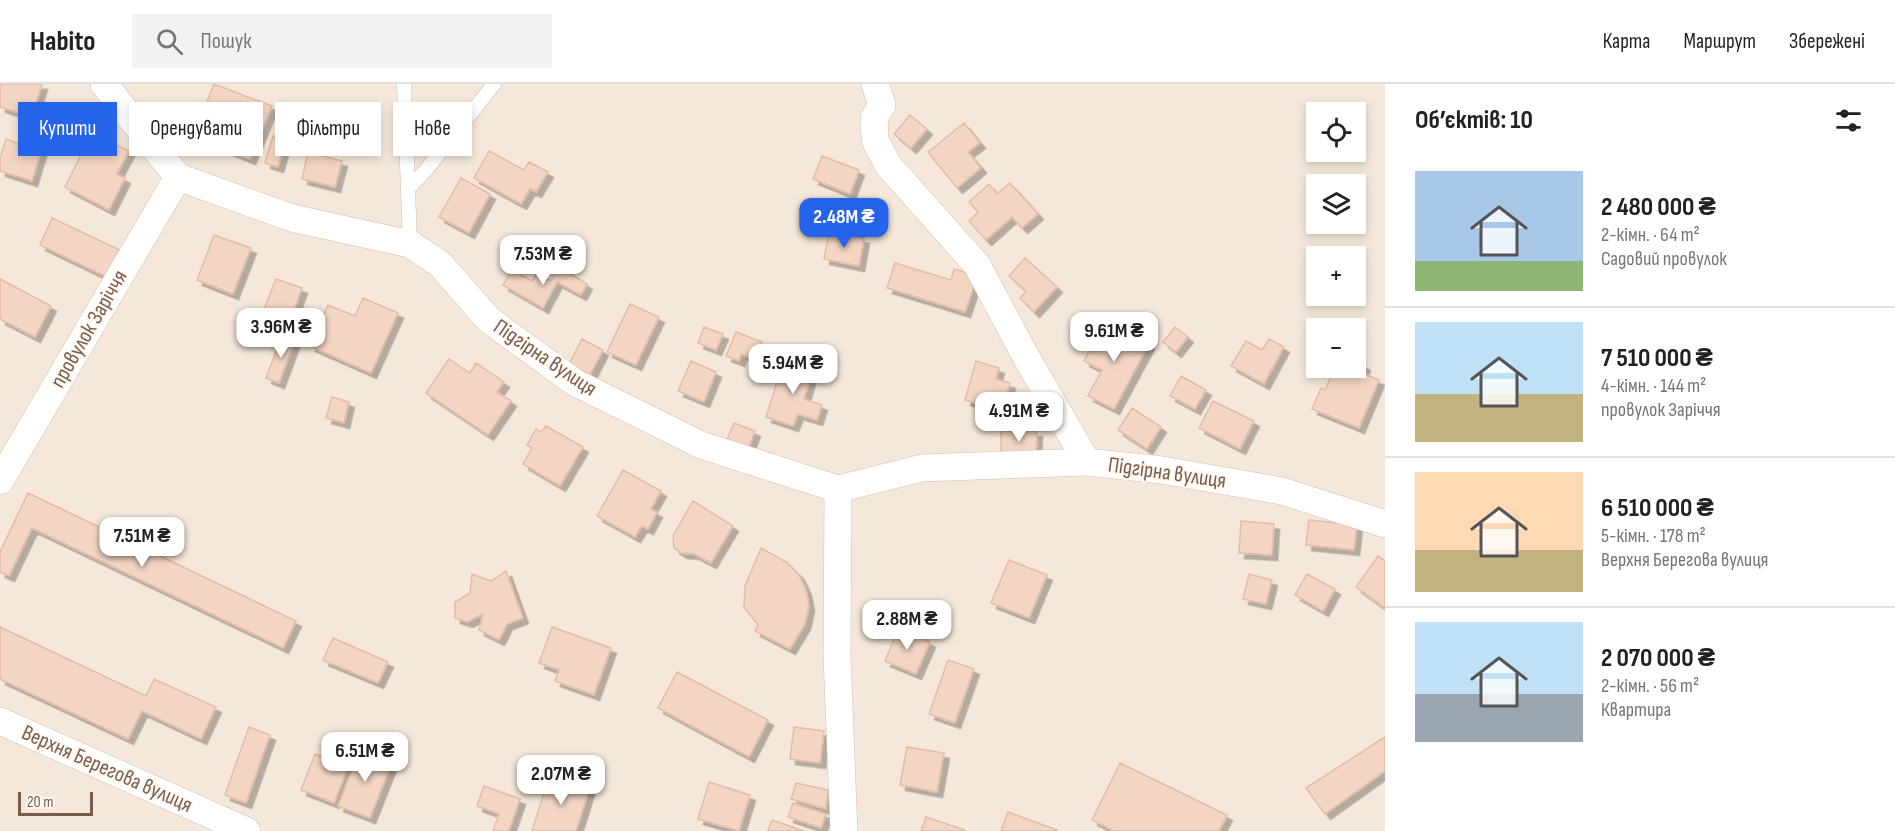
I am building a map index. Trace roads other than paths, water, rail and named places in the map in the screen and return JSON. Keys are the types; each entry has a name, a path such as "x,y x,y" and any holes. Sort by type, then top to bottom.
{"street":[{"path":"104,84 178,177"},
{"path":"875,84 882,105 874,118 875,140 888,165 977,265 1026,357 1087,462"},
{"name":"Підгірна вулиця","path":"178,177 292,218 410,244 440,264 489,320 574,382 700,445 838,489 922,468 1087,462 1162,470 1282,491 1385,524"},
{"name":"провулок Заріччя","path":"0,481 178,177"},
{"path":"838,489 837,657 844,831"},
{"name":"Верхня Берегова вулиця","path":"0,721 247,831"}],"lane":[{"path":"404,84 410,244"},
{"path":"408,189 495,84"}]}
